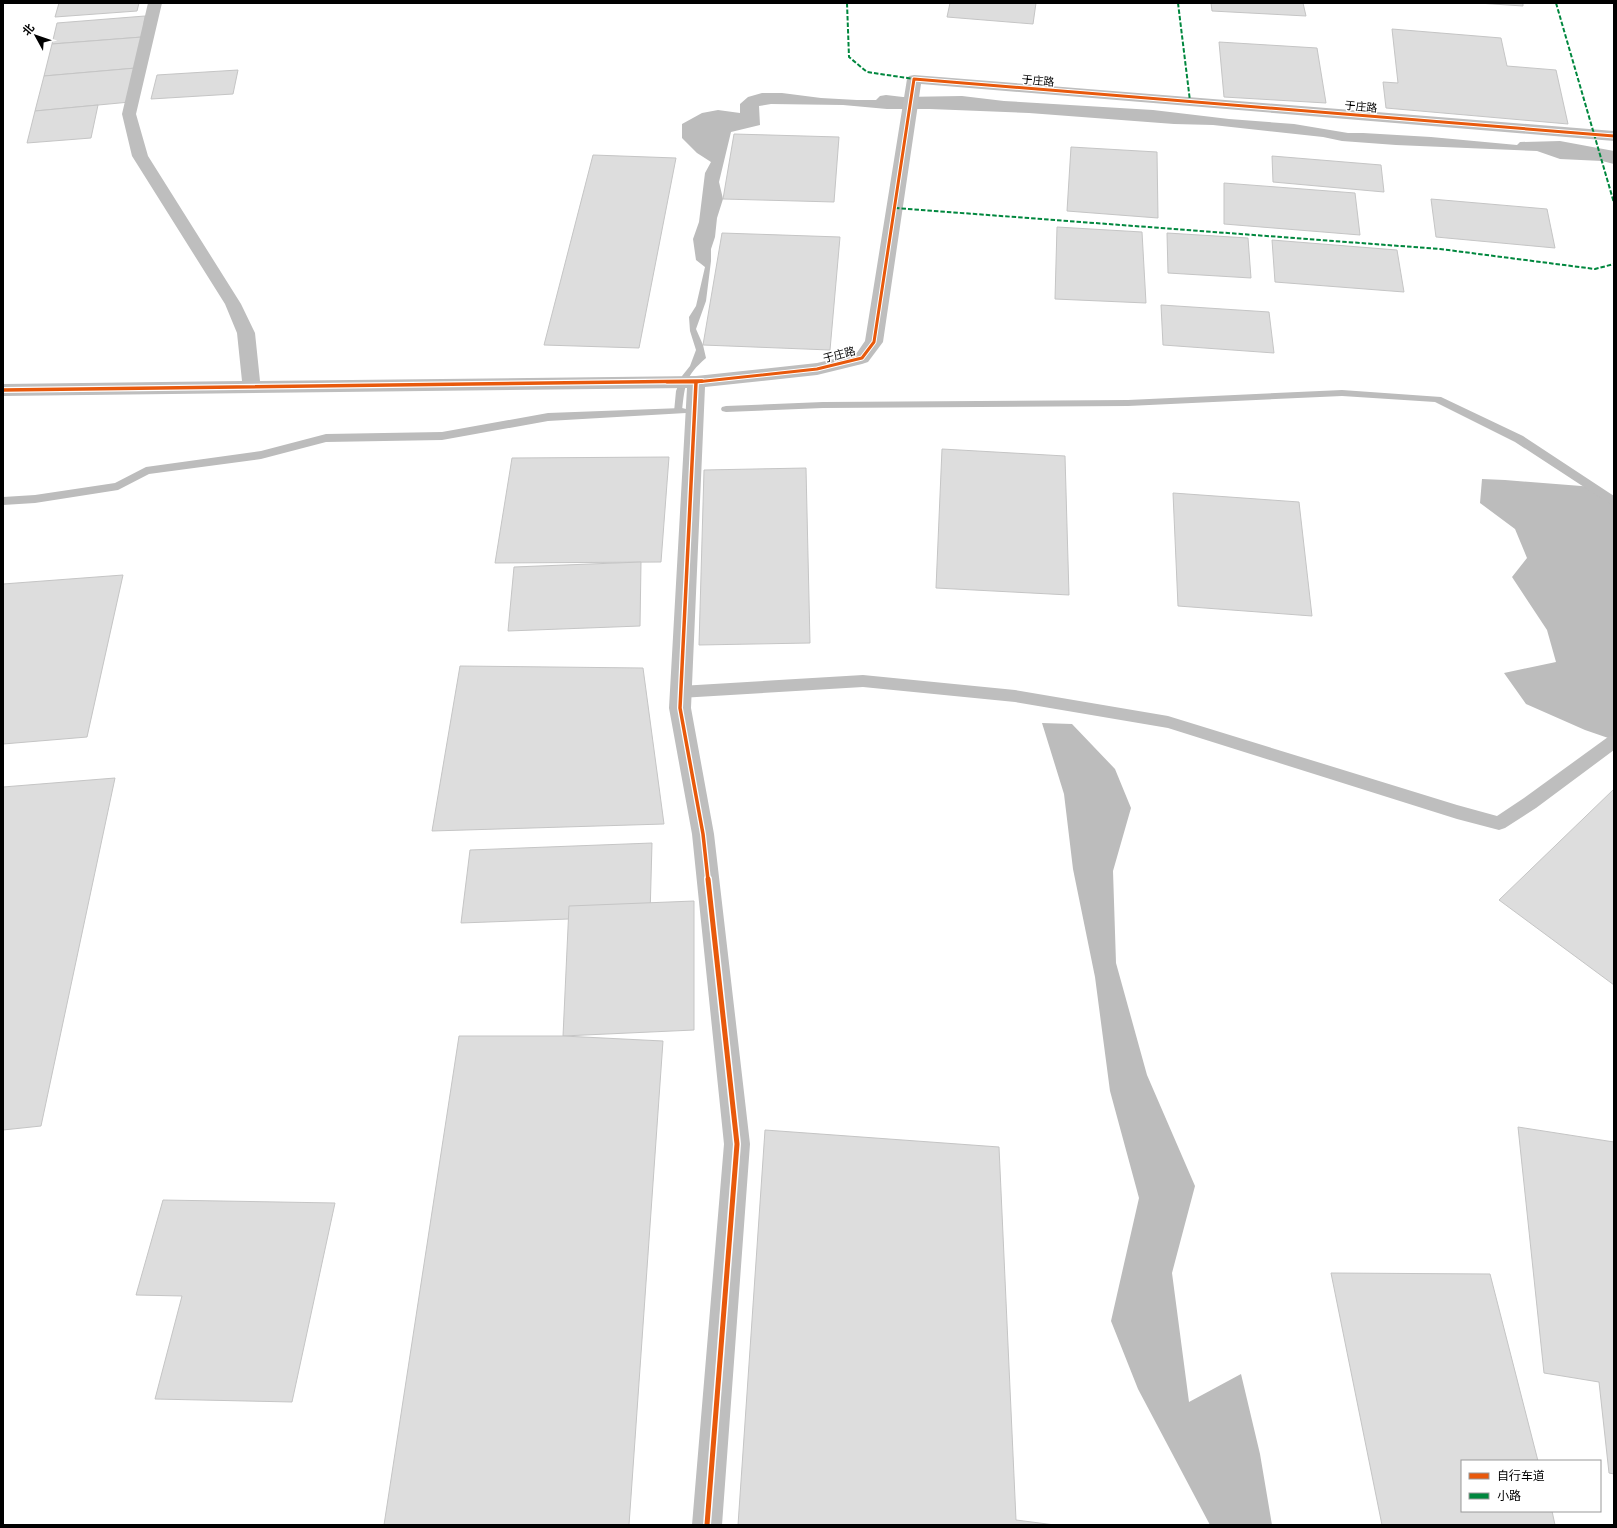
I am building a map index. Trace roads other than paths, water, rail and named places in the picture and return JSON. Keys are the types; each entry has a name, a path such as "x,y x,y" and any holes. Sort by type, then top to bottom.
{"street":[{"path":"155,3 129,114 140,156 171,208 233,304 246,333 252,387"},
{"name":"于庄路","path":"696,382 817,369 862,358 874,342 914,78 1614,136"},
{"path":"3,390 696,382 680,708 703,834 737,1144 707,1525"}],"lane":[{"path":"680,692 863,681 1023,698 1168,722 1457,812 1499,823 1530,803 1614,741"}],"waterway":[{"path":"726,409 823,405 1128,403 1342,393 1437,399 1519,439 1594,487"},
{"path":"3,501 35,499 118,486 146,471 261,455 326,438 442,436 548,417 682,411"},
{"path":"1589,484 1614,501"}]}
